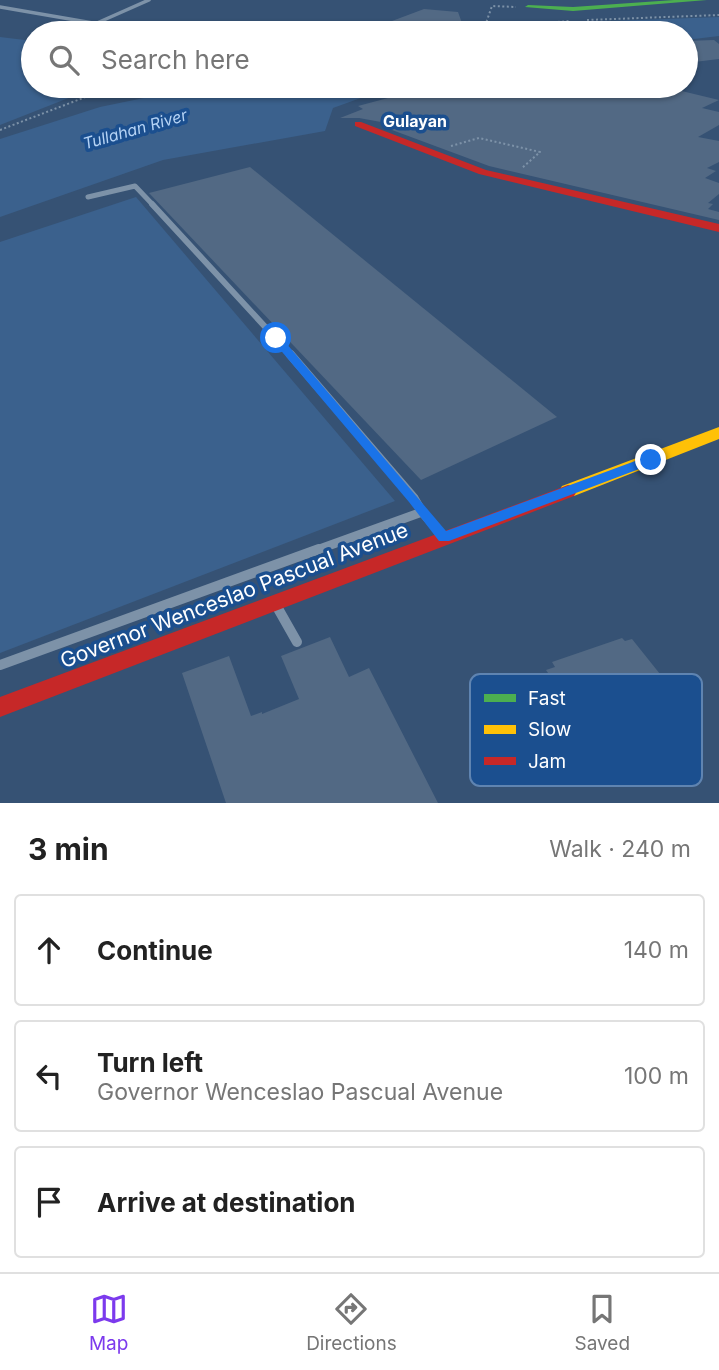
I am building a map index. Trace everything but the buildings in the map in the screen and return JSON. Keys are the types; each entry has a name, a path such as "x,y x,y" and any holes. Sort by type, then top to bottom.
{"street":[{"path":"528,7 573,9 704,0"},
{"path":"358,124 432,154 511,179 719,228"},
{"name":"Governor Wenceslao Pascual Avenue","path":"0,707 719,433"}],"lane":[{"path":"101,21 149,0"},
{"path":"626,0 636,4 687,0"},
{"path":"0,8 83,21"},
{"path":"88,197 135,186 276,338 414,498 422,512 444,537"},
{"path":"0,665 422,512"},
{"path":"275,602 297,642"}],"path":[{"path":"487,21 492,6 528,7"},
{"path":"586,20 719,15"},
{"path":"560,21 575,20"},
{"path":"0,130 83,98"},
{"path":"432,154 479,138 540,152 511,179"}],"water":[{"path":"719,17 719,36 698,39 698,21 610,21"},
{"path":"0,37 21,40 21,98 69,98 0,125"},
{"name":"Tullahan River","path":"144,98 361,98 333,108 325,131 163,160 0,217 0,139 100,107"},
{"path":"136,197 395,501 0,653 0,242"}],"traffic: fast":[{"path":"528,7 573,9 704,0"}],"traffic: slow":[{"path":"568,491 719,433"}],"traffic: jam":[{"path":"358,124 483,172 719,228"},
{"path":"0,707 568,491"}],"district":[{"name":"Gulayan","path":"415,121"}],"route":[{"path":"276,338 414,498 422,512 444,537 651,460"}]}
